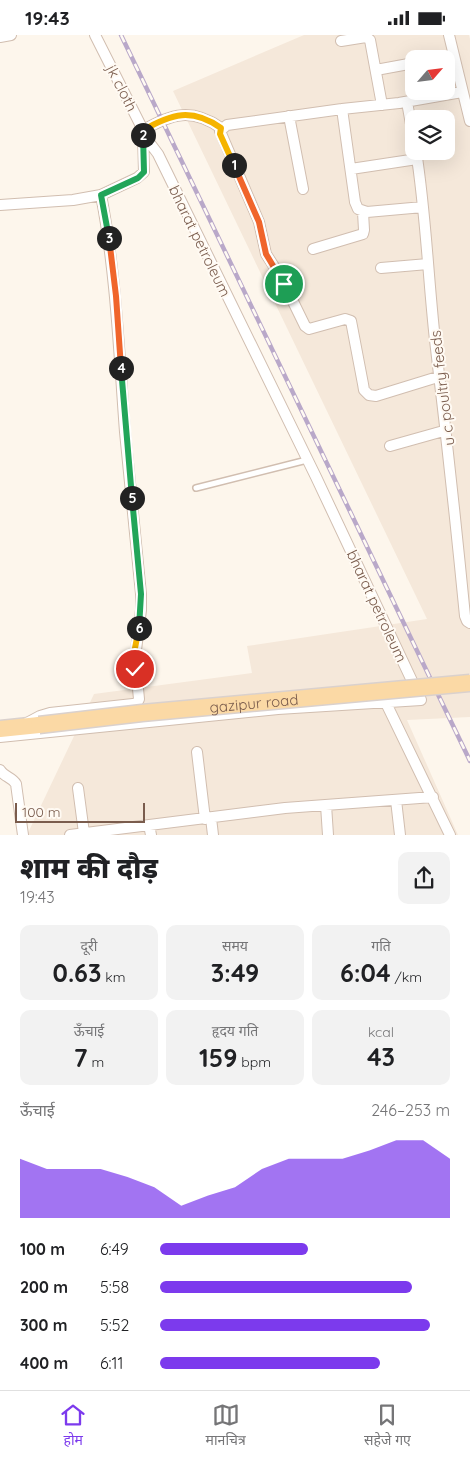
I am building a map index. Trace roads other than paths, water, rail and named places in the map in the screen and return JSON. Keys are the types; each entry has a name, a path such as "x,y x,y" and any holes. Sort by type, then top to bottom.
{"main road":[{"name":"gazipur road","path":"0,729 152,712 470,683"}],"street":[{"path":"0,37 11,35"},
{"name":"jk cloth","path":"0,205 73,201 101,195 138,178 144,172 143,132 95,35"},
{"path":"449,35 470,121"},
{"path":"341,41 368,38 371,43 382,105"},
{"path":"376,70 405,65"},
{"path":"221,128 227,125 407,102 462,92"},
{"path":"407,102 408,110"},
{"path":"313,249 363,234 364,230 362,212 358,209 355,202 342,109"},
{"path":"143,132 164,119 181,115 202,117 221,128"},
{"path":"289,116 303,189"},
{"path":"221,128 220,134 259,222 266,254 282,279 289,297 305,326 310,329 345,319 351,321 364,390 369,395 376,396 440,376"},
{"name":"bharat petroleum","path":"0,737 270,710 419,701 421,699 308,460 158,154 143,132"},
{"path":"351,169 405,157"},
{"name":"u c poultry feeds","path":"417,160 423,207 435,340 447,430 465,616 470,623"},
{"path":"21,726 44,715 133,704 137,703 138,699 135,658 141,594 116,296 110,241 101,195"},
{"path":"362,212 423,207"},
{"path":"381,269 428,264"},
{"path":"390,446 447,430"},
{"path":"386,703 450,835"},
{"path":"197,752 208,818 213,835"},
{"path":"0,770 4,776 16,784 23,835"},
{"path":"78,788 84,833"},
{"path":"70,835 150,830 208,818 326,805 433,797"},
{"path":"396,800 400,835"},
{"path":"326,805 328,835"}],"lane":[{"path":"196,488 308,460"}],"railway":[{"path":"121,35 470,761"}]}
